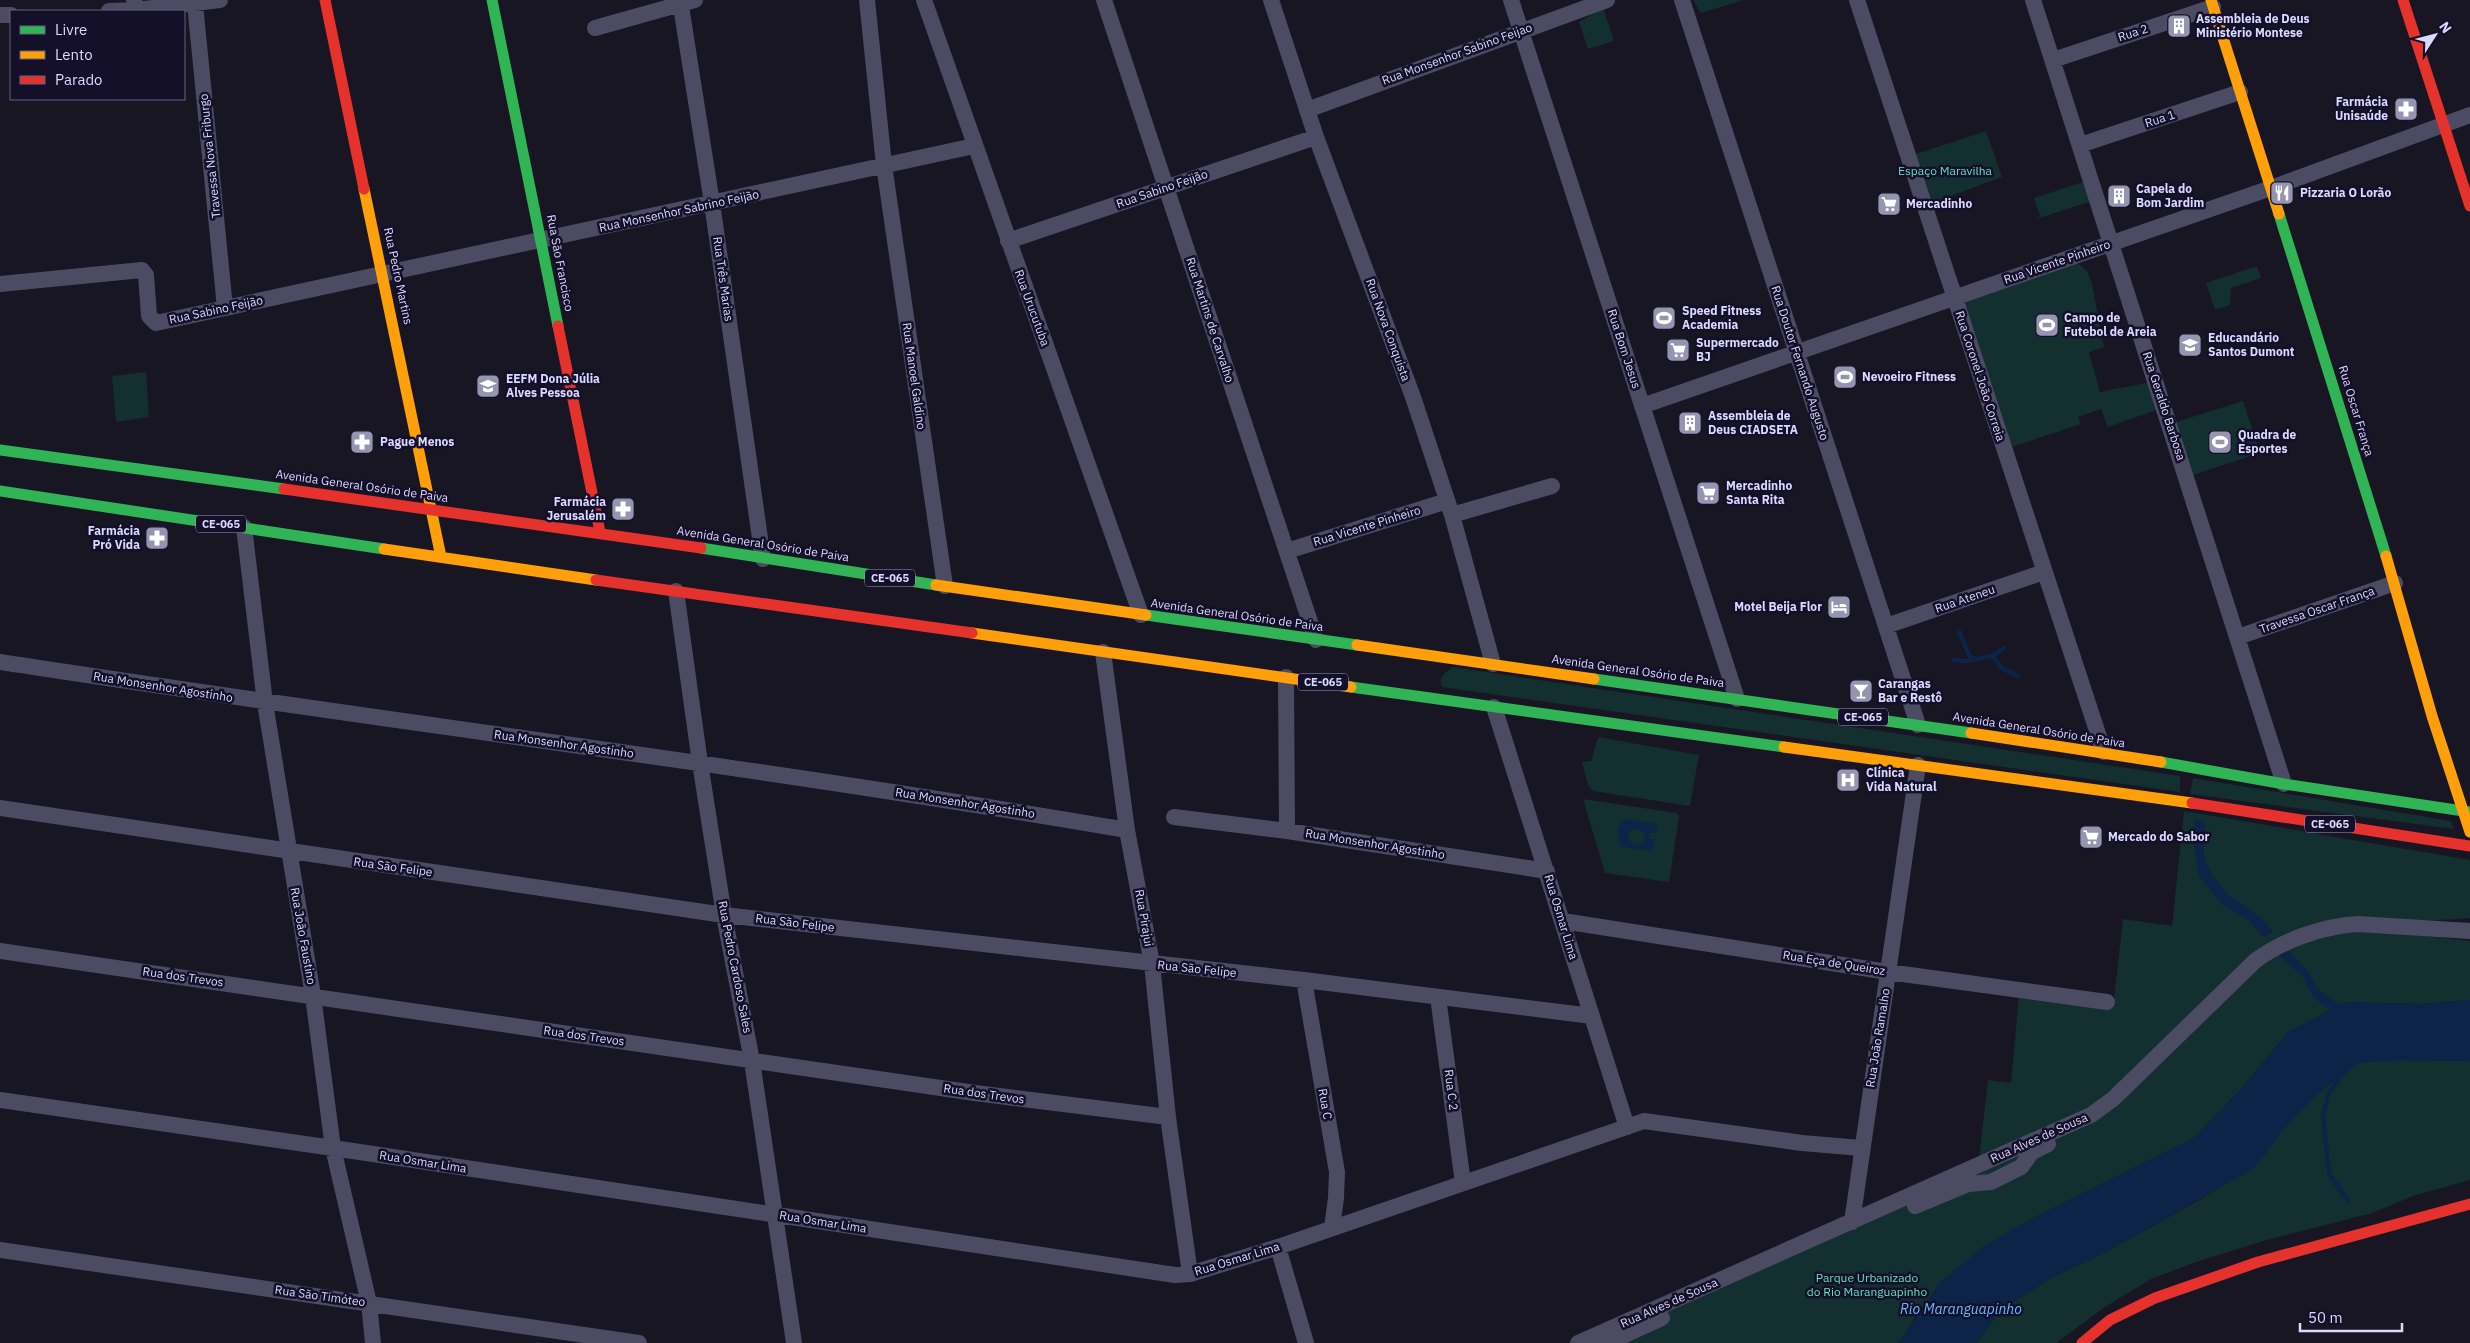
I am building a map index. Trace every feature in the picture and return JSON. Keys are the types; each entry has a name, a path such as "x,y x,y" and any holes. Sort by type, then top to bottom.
{"main road":[{"name":"Rua Pedro Martins","path":"325,0 442,557"},
{"name":"Rua São Francisco","path":"492,0 600,532"},
{"path":"2403,0 2470,206"},
{"name":"Rua Oscar França","path":"2212,4 2395,583 2432,716 2466,811 2470,832"},
{"name":"Avenida General Osório de Paiva","path":"0,450 600,532 763,559 1141,615 2104,752 2284,784 2466,811"},
{"name":"CE-065","path":"0,491 1103,652 2181,801 2470,846"},
{"path":"1352,644 1366,660"},
{"path":"1441,668 1456,659"},
{"path":"1356,686 1367,676"},
{"path":"1435,689 1449,700"},
{"path":"2181,801 2189,784 2186,767"},
{"path":"2082,1343 2110,1320 2155,1298 2258,1262 2470,1204"}],"street":[{"path":"113,10 135,5 195,4 220,0"},
{"name":"Rua Manoel Galdino","path":"867,0 884,166 945,586"},
{"name":"Rua Urucutuba","path":"924,0 1141,615"},
{"name":"Rua Martins de Carvalho","path":"1104,0 1316,640"},
{"name":"Rua Nova Conquista","path":"1271,0 1316,137 1413,397 1449,508 1493,664"},
{"name":"Rua Bom Jesus","path":"1511,0 1737,699"},
{"name":"Rua Monsenhor Sabino Feijao","path":"1307,110 1608,0"},
{"name":"Rua Doutor Fernando Augusto","path":"1682,0 1918,725"},
{"name":"Rua Coronel João Correia","path":"1857,0 2104,752"},
{"name":"Rua Geraldo Barbosa","path":"2033,0 2284,784"},
{"path":"595,28 685,2"},
{"name":"Rua Três Marias","path":"685,2 763,559"},
{"name":"Travessa Nova Friburgo","path":"195,4 225,308"},
{"name":"Rua 2","path":"2053,60 2212,4"},
{"name":"Rua 1","path":"2080,145 2240,92"},
{"name":"Rua Vicente Pinheiro","path":"1642,406 2271,188 2470,116"},
{"name":"Rua Sabino Feijão","path":"1008,241 1316,137"},
{"name":"Rua Monsenhor Sabrino Feijão","path":"384,274 974,146"},
{"name":"Rua Sabino Feijão","path":"0,284 140,270 146,275 149,316 154,322 384,274"},
{"name":"Rua Vicente Pinheiro","path":"1287,551 1449,508 1552,486"},
{"name":"Rua João Faustino","path":"244,527 265,703 313,996 333,1148 369,1303 373,1343"},
{"name":"Rua Ateneu","path":"1886,626 2044,572"},
{"name":"Travessa Oscar França","path":"2238,637 2395,583"},
{"name":"Rua Pedro Cardoso Sales","path":"676,591 700,763 724,915 752,1061 794,1343"},
{"name":"Rua Pirajui","path":"1103,652 1127,830 1152,964 1168,1117 1190,1274"},
{"name":"Rua Monsenhor Agostinho","path":"0,662 265,703 700,763 1008,809 1127,830"},
{"path":"1286,677 1287,831"},
{"name":"Rua Osmar Lima","path":"1494,707 1627,1127"},
{"name":"Rua João Ramalho","path":"1852,1222 1861,1148 1918,765"},
{"name":"Rua São Felipe","path":"0,808 724,915 1304,980 1592,1016"},
{"name":"Rua Monsenhor Agostinho","path":"1174,816 1287,831 1546,871"},
{"name":"Rua Eça de Queiroz","path":"1563,921 1888,972 2107,1002"},
{"name":"Rua Alves de Sousa","path":"1578,1343 2091,1115 2112,1099 2255,961 2272,956 2290,941 2340,925 2358,924 2470,931"},
{"name":"Rua dos Trevos","path":"0,951 975,1093 1168,1117"},
{"path":"1607,1343 1915,1206 1968,1184 1991,1182 2021,1167 2032,1152 2106,1116 2272,956"},
{"name":"Rua C","path":"1304,980 1337,1172 1332,1228"},
{"name":"Rua C 2","path":"1438,997 1463,1183"},
{"name":"Rua Osmar Lima","path":"0,1100 1165,1273 1190,1274 1278,1247 1644,1121 1802,1143 1861,1148"},
{"path":"1278,1247 1306,1343"},
{"name":"Rua São Timóteo","path":"0,1250 639,1343"}],"green space":[{"path":"1693,0 1744,0 1701,13"},
{"path":"1603,8 1614,41 1588,49 1579,22"},
{"name":"Espaço Maravilha","path":"1986,131 2002,177 1929,204 1913,155"},
{"path":"2086,181 2092,201 2036,219 2040,216 2034,198"},
{"path":"2076,262 2087,271 2092,284 2104,347 2089,352 2100,392 2151,382 2159,409 2108,427 2101,409 2078,417 2081,424 2009,448 1961,301"},
{"path":"2257,266 2261,278 2231,288 2230,305 2215,310 2206,283"},
{"path":"146,372 149,417 116,422 112,376"},
{"name":"Quadra de Esportes","path":"2243,401 2260,453 2193,475 2176,422"},
{"path":"1453,667 2180,776 2180,792 1442,687 1442,678"},
{"path":"1598,737 1699,755 1690,806 1593,791 1588,785 1582,762 1591,761"},
{"path":"2193,778 2451,821 2454,829 2190,794"},
{"path":"1583,799 1677,813 1679,816 1669,882 1605,873"},
{"path":"2184,811 2470,860 2470,918 2407,922 2279,940 2099,1103 1979,1159 1988,1080 2011,1083 2019,996 2113,1008 2123,919 2172,926"},
{"name":"Parque Urbanizado do Rio Maranguapinho","path":"2374,930 2470,941 2470,1000 2421,1004 2346,1002 2287,1033 2243,1087 2194,1138 2033,1218 1919,1311 1902,1339 1897,1343 1595,1343 2077,1129 2259,965 2286,949 2341,931"},
{"path":"2399,1060 2470,1061 2470,1180 2413,1196 2372,1213 2267,1240 2202,1260 2151,1279 2105,1307 2056,1343 1976,1343 1995,1318 2018,1299 2049,1279 2102,1254 2203,1198 2288,1124 2323,1089 2360,1062"}],"water":[{"path":"1626,819 1657,824 1656,833 1650,833 1649,839 1655,839 1653,851 1622,847 1618,828","holes":["1634,829 1644,832 1645,839 1641,844 1636,845 1629,841 1629,832"]},
{"path":"2195,819 2205,821 2205,858 2215,879 2230,896 2261,918 2273,932 2264,937 2246,918 2221,904 2199,876 2193,838"},
{"name":"Rio Maranguapinho","path":"2286,949 2308,971 2318,989 2339,1005 2346,1002 2421,1004 2470,1000 2470,1061 2399,1060 2360,1063 2323,1089 2288,1124 2255,1168 2102,1254 2049,1279 2018,1299 1995,1318 1976,1343 1897,1343 1902,1339 1939,1283 1985,1245 2033,1218 2194,1138 2243,1087 2287,1033 2330,1010 2313,997 2303,977 2278,954"}],"waterway":[{"path":"1959,631 1969,655 1974,659"},
{"path":"2004,648 1992,656 2003,669 2018,676"},
{"path":"1954,660 1966,661 1992,656"},
{"path":"2344,1072 2329,1093 2323,1116 2329,1174 2348,1201"}],"traffic: fast":[{"path":"492,0 558,326"},
{"path":"2279,214 2386,556"},
{"path":"0,450 284,489"},
{"path":"0,491 384,549"},
{"path":"701,548 936,585"},
{"path":"1146,615 1357,645"},
{"path":"1594,679 1971,733"},
{"path":"1351,687 1784,747"},
{"path":"2161,762 2284,784 2470,812"}],"traffic: slow":[{"path":"2211,0 2279,214"},
{"path":"364,189 441,557"},
{"path":"384,549 596,580"},
{"path":"2386,556 2432,716 2470,832"},
{"path":"936,585 1146,615"},
{"path":"972,633 1351,687"},
{"path":"1357,645 1594,679"},
{"path":"1971,733 2161,762"},
{"path":"1784,747 2192,803"}],"traffic: jam":[{"path":"325,0 364,189"},
{"path":"2403,0 2470,206"},
{"path":"558,326 600,532"},
{"path":"284,489 701,548"},
{"path":"596,580 972,633"},
{"path":"2192,803 2470,846"},
{"path":"2082,1343 2110,1320 2155,1298 2258,1262 2470,1204"}],"place":[{"name":"Assembleia de Deus Ministério Montese","path":"2179,26"},
{"name":"Farmácia Unisaúde","path":"2406,109"},
{"name":"Pizzaria O Lorão","path":"2282,193"},
{"name":"Capela do Bom Jardim","path":"2119,196"},
{"name":"Mercadinho","path":"1889,204"},
{"name":"Speed Fitness Academia","path":"1664,318"},
{"name":"Campo de Futebol de Areia","path":"2047,325"},
{"name":"Educandário Santos Dumont","path":"2190,345"},
{"name":"Supermercado BJ","path":"1678,350"},
{"name":"Nevoeiro Fitness","path":"1845,377"},
{"name":"EEFM Dona Júlia Alves Pessoa","path":"488,386"},
{"name":"Assembleia de Deus CIADSETA","path":"1690,423"},
{"name":"Pague Menos","path":"362,442"},
{"name":"Quadra de Esportes","path":"2220,442"},
{"name":"Mercadinho Santa Rita","path":"1708,493"},
{"name":"Farmácia Jerusalém","path":"623,509"},
{"name":"Farmácia Pró Vida","path":"157,538"},
{"name":"Motel Beija Flor","path":"1839,607"},
{"name":"Carangas Bar e Restô","path":"1861,691"},
{"name":"Clínica Vida Natural","path":"1848,780"},
{"name":"Mercado do Sabor","path":"2091,837"}]}
